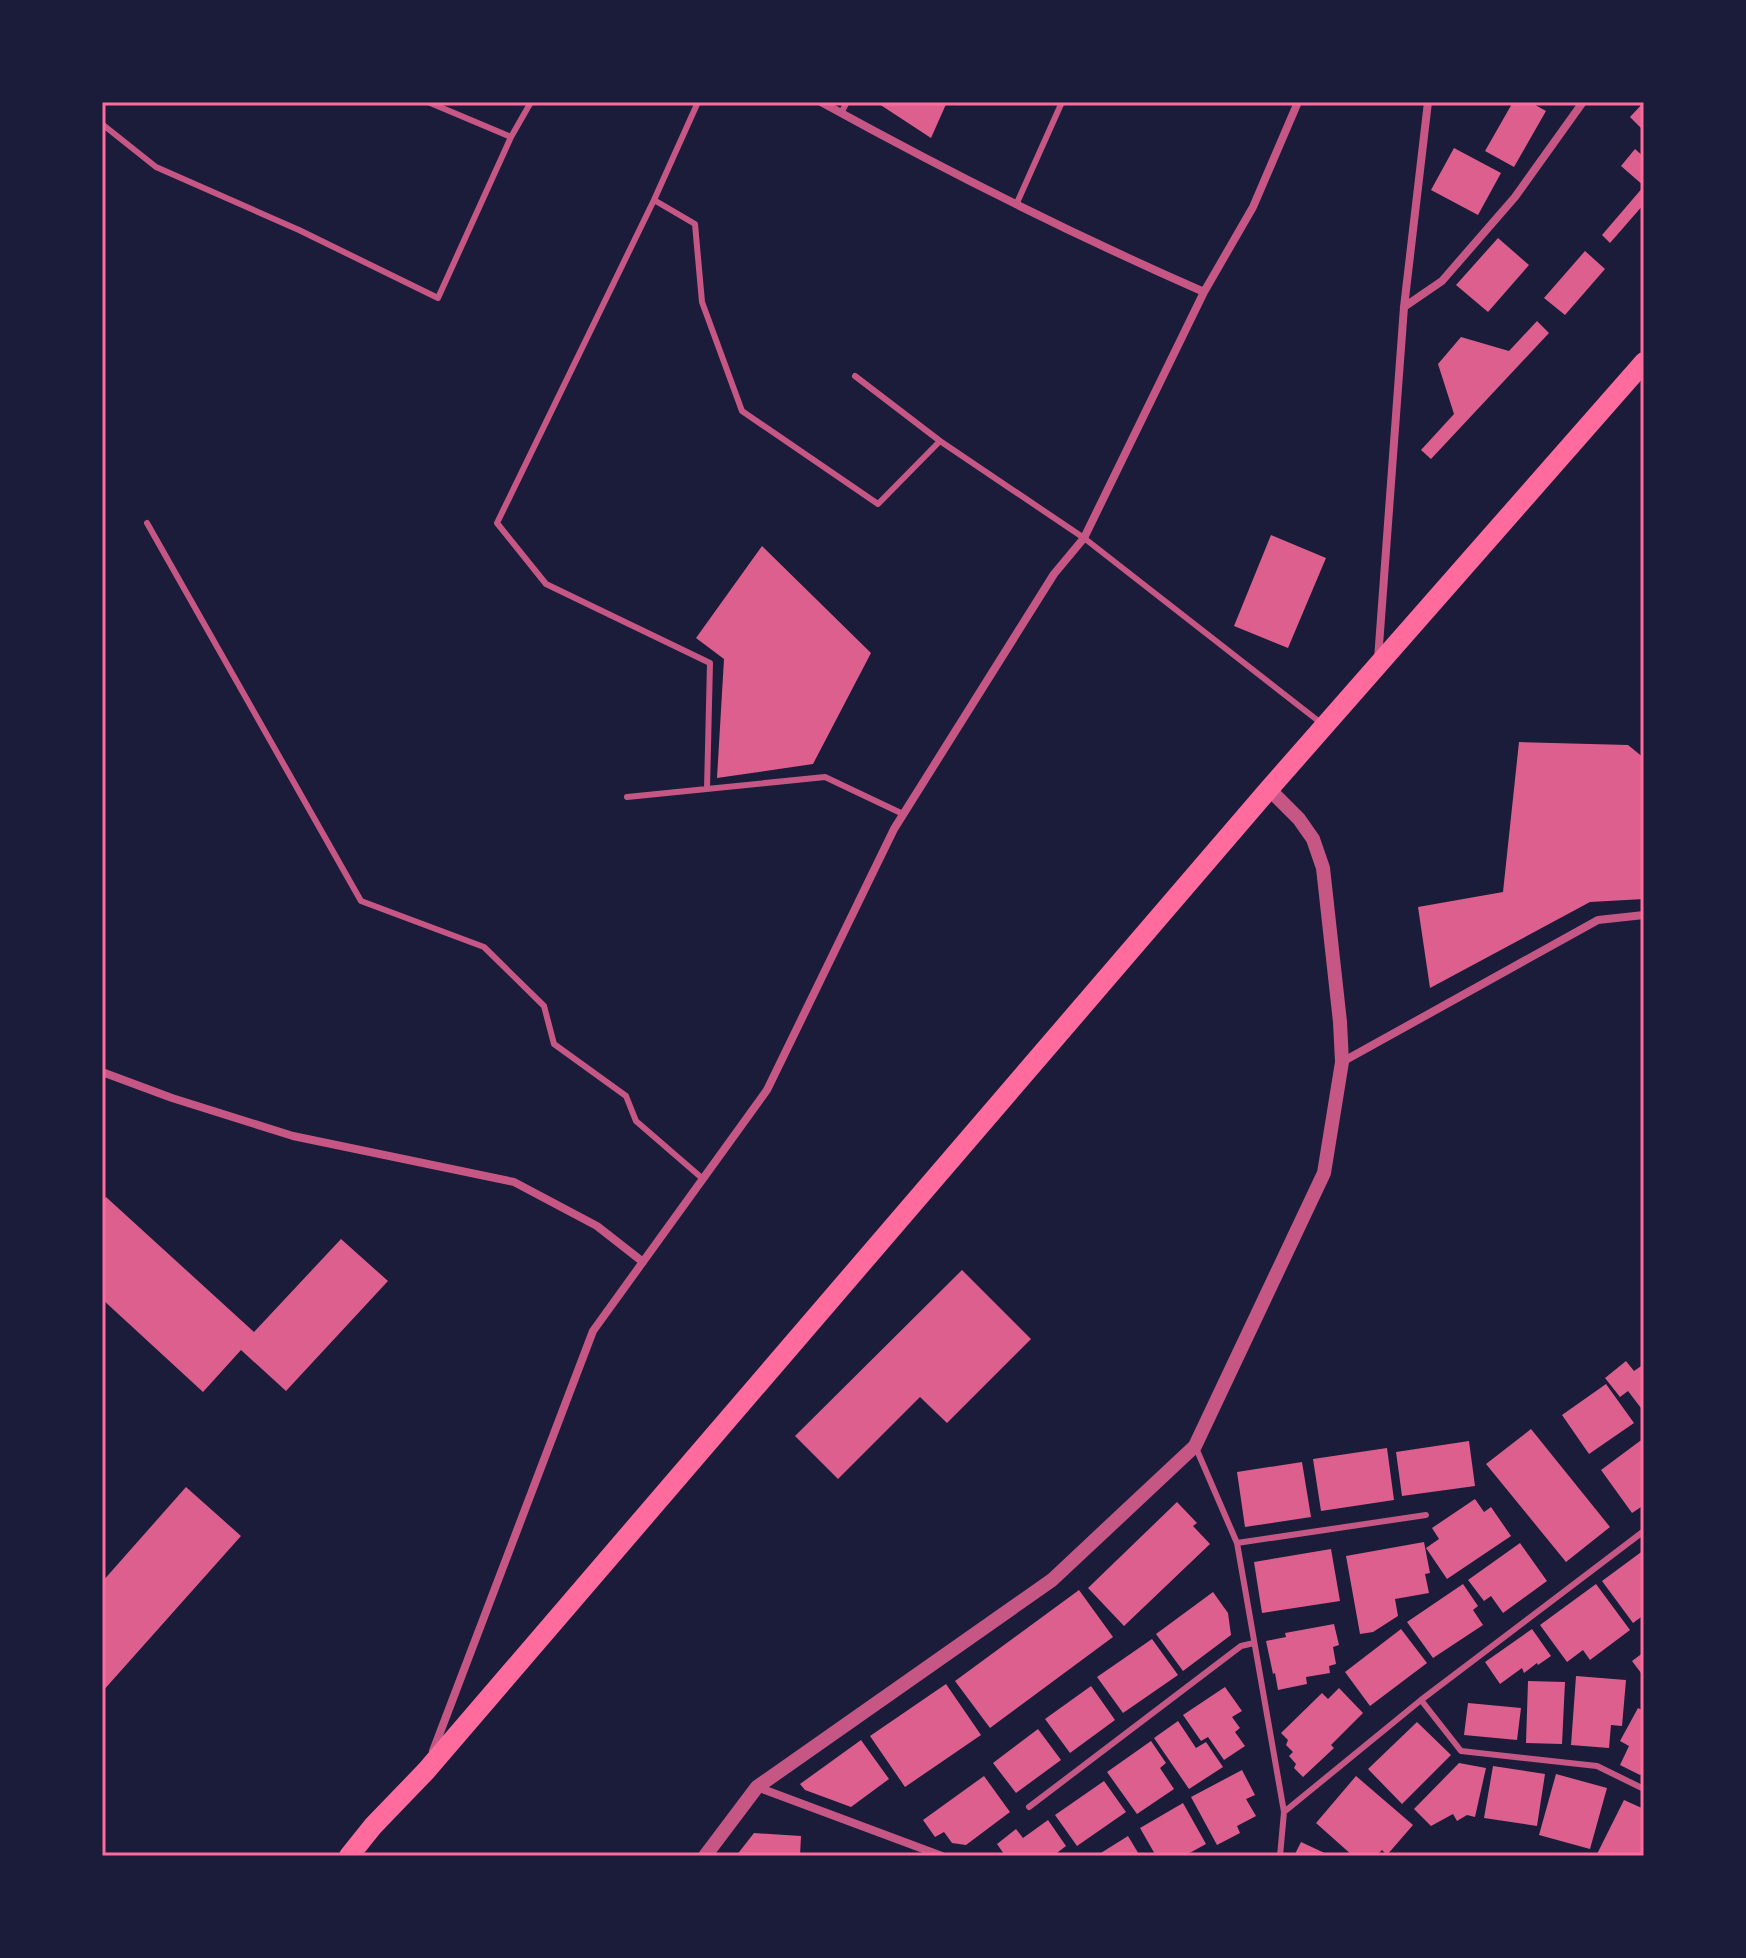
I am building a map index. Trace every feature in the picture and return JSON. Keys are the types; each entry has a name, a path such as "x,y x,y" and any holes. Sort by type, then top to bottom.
{"main road":[{"path":"349,1856 426,1771 1269,789 1644,362"}],"street":[{"path":"821,102 1016,205 1204,292"},
{"path":"426,1771 593,1331 767,1090 894,829 1054,574 1084,538 1204,292 1253,207 1298,102"},
{"path":"1377,667 1404,307 1428,102"},
{"path":"1404,307 1442,281 1515,197 1583,102"},
{"path":"705,1856 757,1787 1052,1580 1195,1446 1324,1173 1342,1062 1323,868 1313,839 1299,819 1269,789"},
{"path":"1342,1062 1598,920 1644,915"},
{"path":"102,1072 172,1098 293,1136 514,1182 597,1226 643,1262"},
{"path":"757,1787 942,1856"}],"lane":[{"path":"428,102 511,137"},
{"path":"102,124 156,167 299,230 438,298 511,137 531,102"},
{"path":"698,102 654,200 497,523 546,584 710,663 707,789"},
{"path":"841,113 847,102"},
{"path":"1016,205 1062,102"},
{"path":"654,200 695,224 702,302 742,411 878,504 940,441"},
{"path":"855,376 940,441 1084,538 1325,726"},
{"path":"147,523 361,901 484,947 544,1006 554,1044 626,1096 636,1121 703,1179"},
{"path":"627,797 825,777 903,814"},
{"path":"1195,1446 1237,1543 1284,1812 1280,1856"},
{"path":"1237,1543 1426,1515"},
{"path":"1284,1812 1421,1700 1644,1531"},
{"path":"1029,1807 1241,1646 1254,1643"},
{"path":"1421,1700 1461,1751 1597,1766 1644,1789"}],"building":[{"path":"876,102 947,102 931,138"},
{"path":"1513,102 1530,102 1546,111 1514,167 1485,151"},
{"path":"1644,102 1644,131 1630,117"},
{"path":"1454,148 1501,173 1478,215 1431,190"},
{"path":"1635,149 1644,157 1644,186 1621,166"},
{"path":"1644,186 1644,204 1610,243 1602,235"},
{"path":"1498,238 1529,265 1488,312 1456,285"},
{"path":"1585,251 1605,269 1565,315 1544,298"},
{"path":"1537,321 1549,333 1431,459 1421,450 1454,414 1438,364 1461,337 1509,351"},
{"path":"1271,535 1326,558 1288,648 1234,626"},
{"path":"762,546 871,653 813,764 717,778 724,659 696,638"},
{"path":"1519,742 1628,745 1644,758 1644,899 1590,902 1430,988 1418,907 1503,892"},
{"path":"106,1197 254,1332 341,1239 388,1281 286,1391 241,1350 203,1392 102,1299 102,1202"},
{"path":"962,1270 1031,1339 947,1423 920,1397 838,1479 795,1436"},
{"path":"1626,1361 1634,1371 1644,1364 1644,1412 1628,1391 1620,1397 1605,1378"},
{"path":"1606,1384 1634,1423 1589,1454 1562,1415"},
{"path":"1531,1429 1610,1527 1566,1562 1486,1464"},
{"path":"1644,1438 1644,1505 1632,1513 1601,1470"},
{"path":"1469,1441 1475,1486 1402,1496 1396,1452"},
{"path":"1387,1448 1394,1500 1321,1511 1313,1459"},
{"path":"1302,1462 1311,1517 1245,1527 1237,1472"},
{"path":"186,1487 241,1536 102,1692 102,1582"},
{"path":"1475,1499 1484,1512 1491,1507 1511,1536 1447,1579 1426,1548 1439,1539 1432,1528"},
{"path":"1177,1502 1197,1523 1193,1526 1210,1544 1124,1626 1088,1588"},
{"path":"1424,1542 1430,1573 1425,1574 1429,1593 1395,1599 1398,1616 1373,1632 1360,1634 1346,1556"},
{"path":"1520,1543 1547,1581 1503,1613 1491,1596 1484,1601 1468,1580"},
{"path":"1331,1549 1340,1601 1262,1613 1254,1562"},
{"path":"1644,1550 1644,1615 1633,1623 1602,1581"},
{"path":"1463,1584 1478,1606 1473,1610 1483,1625 1433,1658 1407,1622"},
{"path":"1596,1584 1630,1630 1590,1660 1583,1650 1567,1662 1540,1625"},
{"path":"1079,1590 1113,1637 990,1728 955,1681"},
{"path":"1213,1592 1228,1613 1231,1635 1183,1671 1156,1634"},
{"path":"1334,1624 1339,1645 1333,1647 1336,1664 1329,1666 1330,1673 1306,1677 1307,1684 1278,1690 1266,1641 1286,1637 1285,1633"},
{"path":"1401,1629 1427,1663 1370,1706 1345,1672"},
{"path":"1532,1629 1551,1656 1524,1673 1522,1668 1500,1684 1485,1662"},
{"path":"1152,1639 1178,1675 1123,1713 1097,1677"},
{"path":"1644,1652 1644,1677 1632,1661"},
{"path":"1576,1676 1626,1680 1622,1726 1611,1725 1609,1748 1571,1745"},
{"path":"1528,1681 1565,1682 1562,1744 1526,1743"},
{"path":"946,1684 981,1735 905,1787 870,1736"},
{"path":"1091,1686 1115,1720 1070,1753 1045,1719"},
{"path":"1225,1687 1242,1711 1232,1717 1240,1728 1235,1732 1245,1746 1224,1760 1208,1737 1201,1741 1183,1715"},
{"path":"1339,1688 1363,1713 1331,1745 1334,1748 1303,1777 1294,1768 1296,1764 1289,1756 1293,1752 1281,1733 1322,1693 1328,1699"},
{"path":"1468,1703 1521,1708 1517,1740 1464,1735"},
{"path":"1638,1708 1644,1711 1644,1772 1640,1775 1620,1765 1629,1746 1620,1741"},
{"path":"1178,1721 1196,1748 1206,1742 1223,1767 1189,1789 1154,1738"},
{"path":"1417,1722 1451,1755 1402,1804 1368,1769"},
{"path":"1038,1729 1061,1760 1016,1793 993,1763"},
{"path":"861,1740 889,1779 851,1807 805,1790 800,1784"},
{"path":"1151,1741 1166,1763 1160,1768 1174,1789 1137,1814 1107,1772"},
{"path":"1459,1763 1486,1768 1475,1817 1467,1815 1457,1821 1453,1814 1431,1826 1414,1809"},
{"path":"1493,1766 1545,1774 1537,1826 1484,1818"},
{"path":"1242,1770 1255,1795 1246,1799 1256,1816 1237,1826 1240,1833 1217,1845 1191,1797"},
{"path":"1556,1774 1607,1788 1590,1849 1539,1835"},
{"path":"984,1776 1010,1812 966,1845 952,1843 944,1832 935,1837 923,1820"},
{"path":"1356,1776 1413,1825 1387,1855 1382,1850 1376,1856 1353,1856 1316,1823"},
{"path":"1104,1781 1126,1812 1077,1846 1055,1815"},
{"path":"1624,1800 1644,1809 1642,1856 1596,1856"},
{"path":"1183,1803 1206,1844 1184,1856 1156,1856 1140,1828"},
{"path":"1048,1820 1066,1846 1053,1856 1004,1854 997,1844 1016,1829 1023,1838"},
{"path":"754,1833 801,1836 800,1856 736,1856"},
{"path":"1128,1836 1140,1856 1096,1856"},
{"path":"1301,1842 1331,1856 1294,1856"}]}
